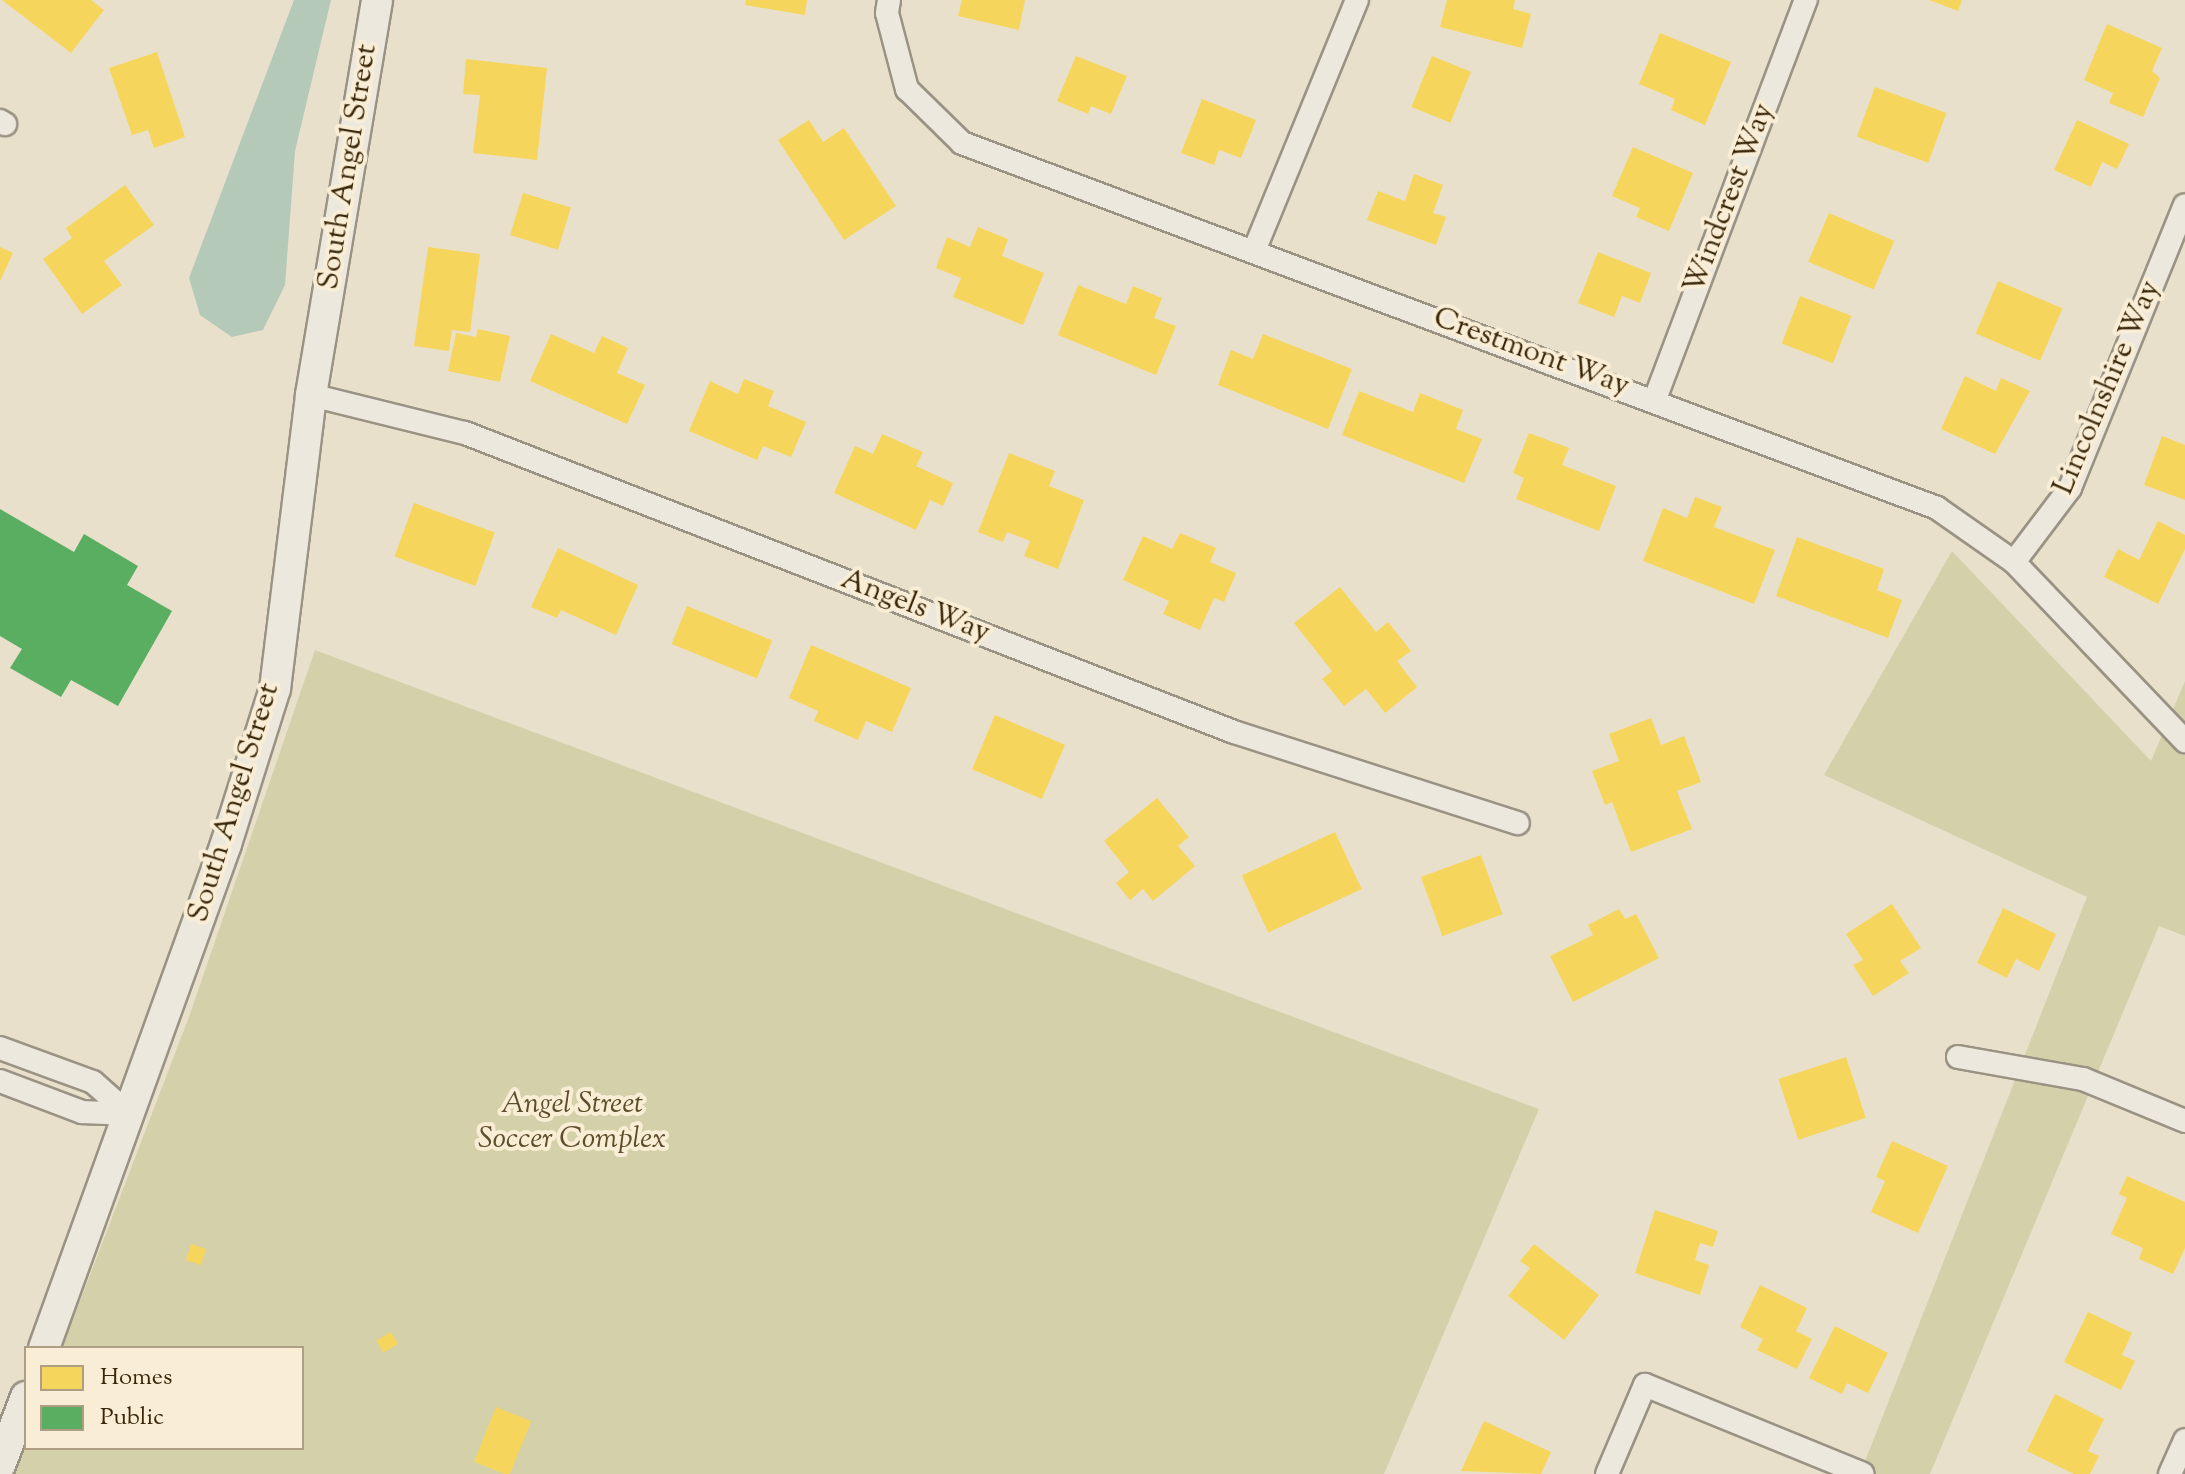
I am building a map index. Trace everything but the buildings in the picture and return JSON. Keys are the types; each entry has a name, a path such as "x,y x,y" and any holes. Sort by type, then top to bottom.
{"street":[{"name":"South Angel Street","path":"45,1346 129,1114 275,689 311,395 377,0"},
{"name":"Crestmont Way","path":"889,0 887,13 907,89 962,143 1655,399 1937,508 2014,562 2185,741"},
{"path":"1254,251 1357,0"},
{"name":"Windcrest Way","path":"1655,399 1806,0"},
{"name":"Lincolnshire Way","path":"2014,562 2070,488 2185,205"},
{"name":"Angels Way","path":"311,395 465,433 1234,732 1518,823"},
{"path":"0,1048 93,1082 129,1114"},
{"path":"1958,1057 2083,1079 2185,1121"},
{"path":"0,1081 82,1112 129,1114"},
{"path":"1607,1474 1645,1385 1863,1474"},
{"path":"0,1465 24,1402"},
{"path":"2170,1474 2185,1440"}],"green space":[{"path":"1952,551 2151,761 2185,681 2185,936 2159,926 1930,1474 1860,1474 2087,897 1824,775"},
{"name":"Angel Street Soccer Complex","path":"315,650 1539,1109 1384,1474 14,1474 24,1447 24,1450 304,1450 304,1346 63,1346 189,1017"}],"shaded area":[{"path":"294,0 331,0 295,151 285,285 263,330 232,337 200,315 189,278"}]}
